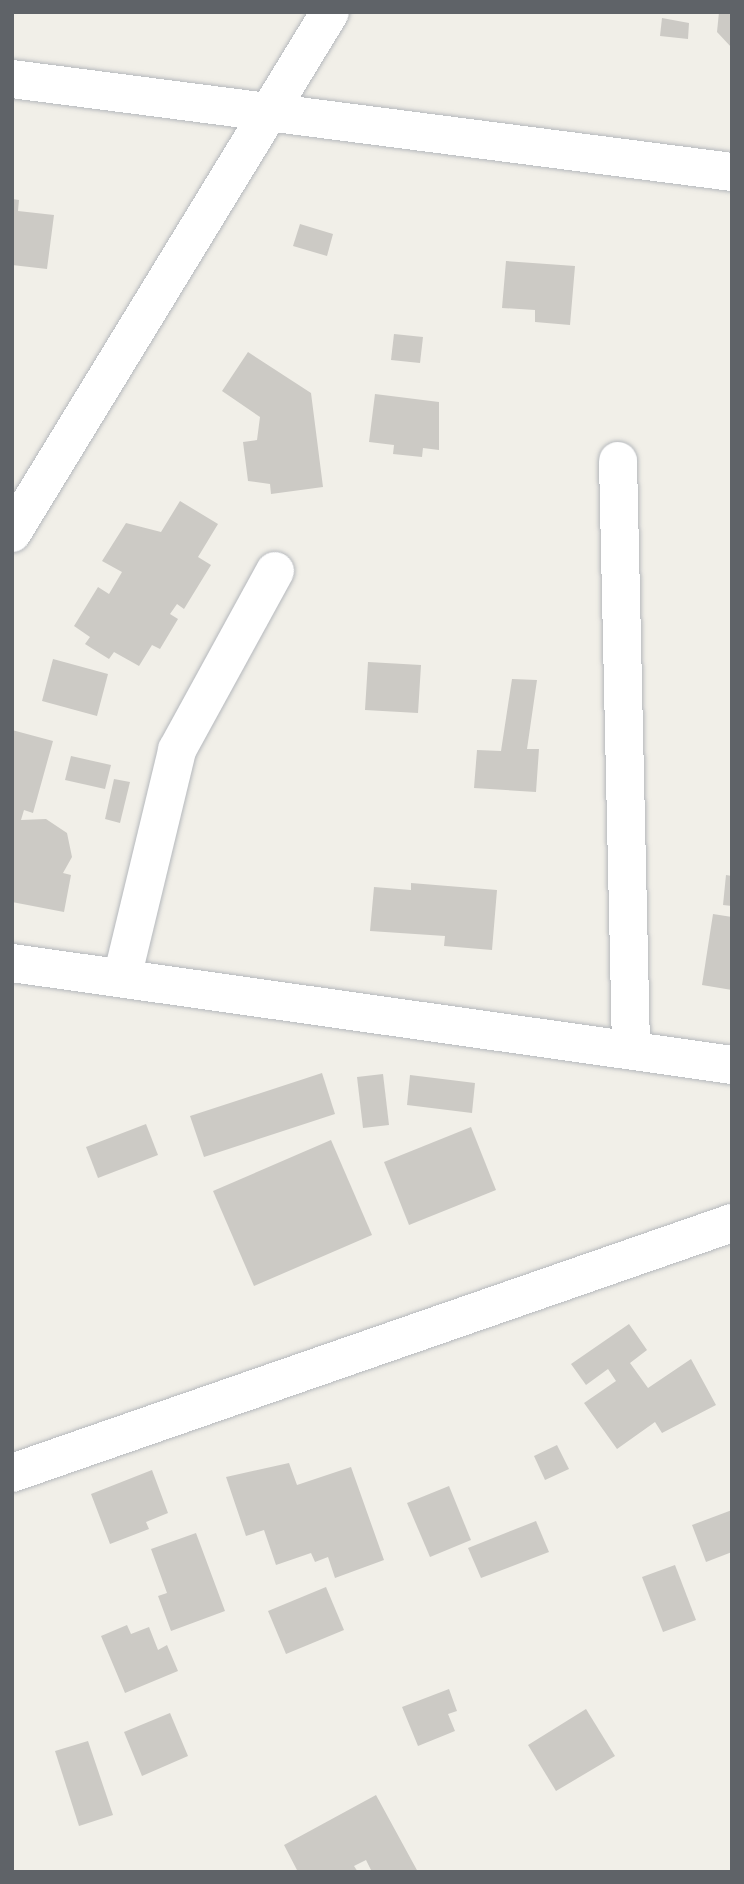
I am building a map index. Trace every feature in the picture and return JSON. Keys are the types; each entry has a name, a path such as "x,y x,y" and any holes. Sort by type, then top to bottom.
{"street":[{"path":"14,526 330,12"},
{"path":"12,79 732,172"},
{"path":"618,461 631,1048"},
{"path":"122,978 177,750 275,571"},
{"path":"12,963 631,1048 732,1065"},
{"path":"12,1473 732,1223"}],"building":[{"path":"719,12 732,12 732,48 717,32"},
{"path":"662,18 689,23 688,39 660,36"},
{"path":"12,199 19,200 18,211 54,215 47,269 12,265"},
{"path":"300,224 333,234 327,256 293,246"},
{"path":"506,261 575,266 570,325 535,322 535,310 502,308"},
{"path":"394,334 423,337 420,363 391,360"},
{"path":"248,352 311,393 323,487 271,494 270,484 248,481 243,442 257,440 260,417 222,391"},
{"path":"375,394 439,402 439,450 423,448 422,457 393,454 394,445 369,442"},
{"path":"180,501 218,524 198,557 211,565 184,609 177,604 170,614 178,619 160,649 152,645 139,666 114,652 109,659 85,644 90,637 74,626 98,587 109,594 122,572 102,561 126,523 161,532"},
{"path":"53,659 108,674 97,716 42,701"},
{"path":"368,662 421,665 418,713 365,710"},
{"path":"512,679 537,680 527,749 539,749 536,792 474,788 477,750 501,751"},
{"path":"12,730 53,741 33,813 24,810 21,820 46,819 67,833 72,857 63,873 71,875 64,912 12,902"},
{"path":"71,756 111,765 105,789 65,780"},
{"path":"114,779 130,782 120,823 105,819"},
{"path":"726,875 732,876 732,906 723,905"},
{"path":"411,883 497,890 492,950 444,946 445,936 370,931 374,887 411,890"},
{"path":"713,914 732,917 732,990 702,985"},
{"path":"322,1073 335,1114 204,1157 190,1116"},
{"path":"383,1074 389,1125 363,1128 357,1077"},
{"path":"410,1075 475,1083 472,1113 407,1105"},
{"path":"146,1124 158,1155 98,1178 86,1147"},
{"path":"471,1127 496,1190 409,1225 384,1162"},
{"path":"331,1140 372,1235 254,1286 213,1191"},
{"path":"629,1324 647,1350 630,1363 648,1388 691,1359 716,1405 662,1433 655,1422 617,1449 584,1403 616,1381 608,1369 586,1385 571,1364"},
{"path":"557,1445 569,1469 545,1480 534,1456"},
{"path":"289,1463 297,1485 351,1467 384,1560 335,1578 328,1557 315,1562 311,1553 276,1565 264,1530 246,1536 226,1477"},
{"path":"152,1470 168,1513 146,1522 149,1529 110,1544 91,1494"},
{"path":"449,1486 471,1540 430,1557 407,1503"},
{"path":"732,1510 732,1552 706,1562 692,1525"},
{"path":"536,1521 549,1552 481,1578 468,1548"},
{"path":"196,1533 225,1611 171,1631 158,1596 167,1593 151,1549"},
{"path":"675,1565 696,1620 663,1632 642,1577"},
{"path":"326,1587 344,1630 286,1654 268,1611"},
{"path":"127,1625 131,1634 149,1627 158,1650 167,1645 178,1671 125,1693 101,1636"},
{"path":"449,1689 457,1711 448,1714 455,1731 418,1746 402,1707"},
{"path":"586,1709 615,1756 556,1791 528,1745"},
{"path":"170,1713 188,1756 142,1776 124,1732"},
{"path":"88,1741 113,1815 79,1826 55,1751"},
{"path":"376,1795 418,1872 372,1872 366,1860 354,1866 358,1872 298,1872 284,1845"}]}
